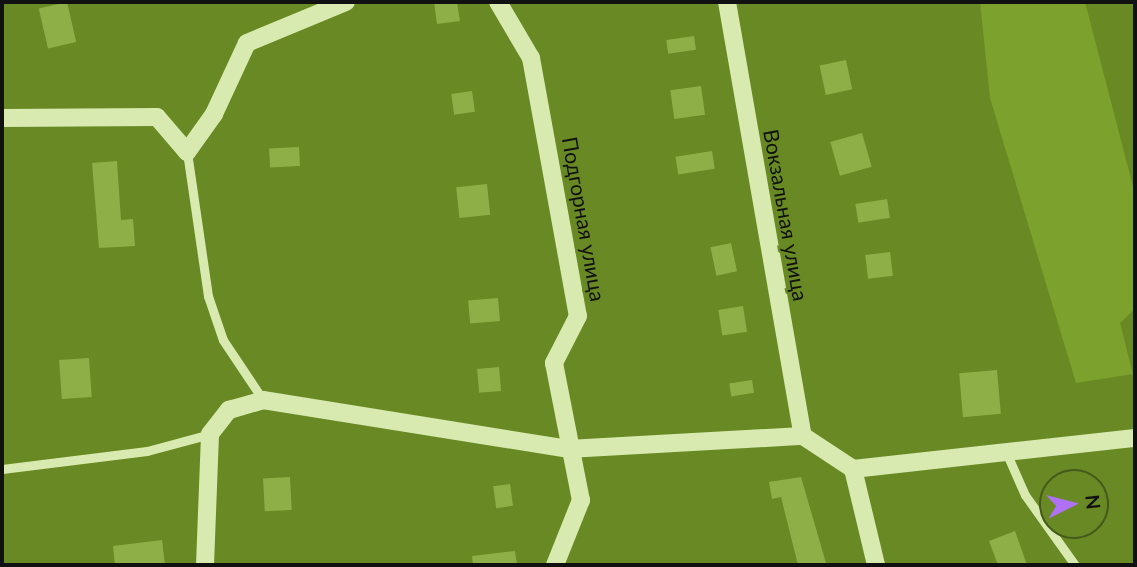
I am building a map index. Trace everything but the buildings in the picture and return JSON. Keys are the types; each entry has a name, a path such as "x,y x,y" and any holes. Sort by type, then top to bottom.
{"street":[{"path":"2,118 157,117 187,152 214,114 247,43 346,2"},
{"name":"Подгорная улица","path":"498,2 531,58 578,316 554,363 568,449 581,500 555,565"},
{"name":"Вокзальная улица","path":"727,2 803,436"},
{"path":"205,565 210,434 229,410 263,400 568,449 803,436 853,469 1135,438"},
{"path":"853,469 876,565"}],"lane":[{"path":"187,152 208,296 223,340 263,400"},
{"path":"2,469 147,451 210,434"},
{"path":"1006,452 1025,495 1075,565"}],"green space":[{"path":"980,2 1085,2 1135,194 1135,309 1120,323 1133,374 1076,383 990,98"}]}
